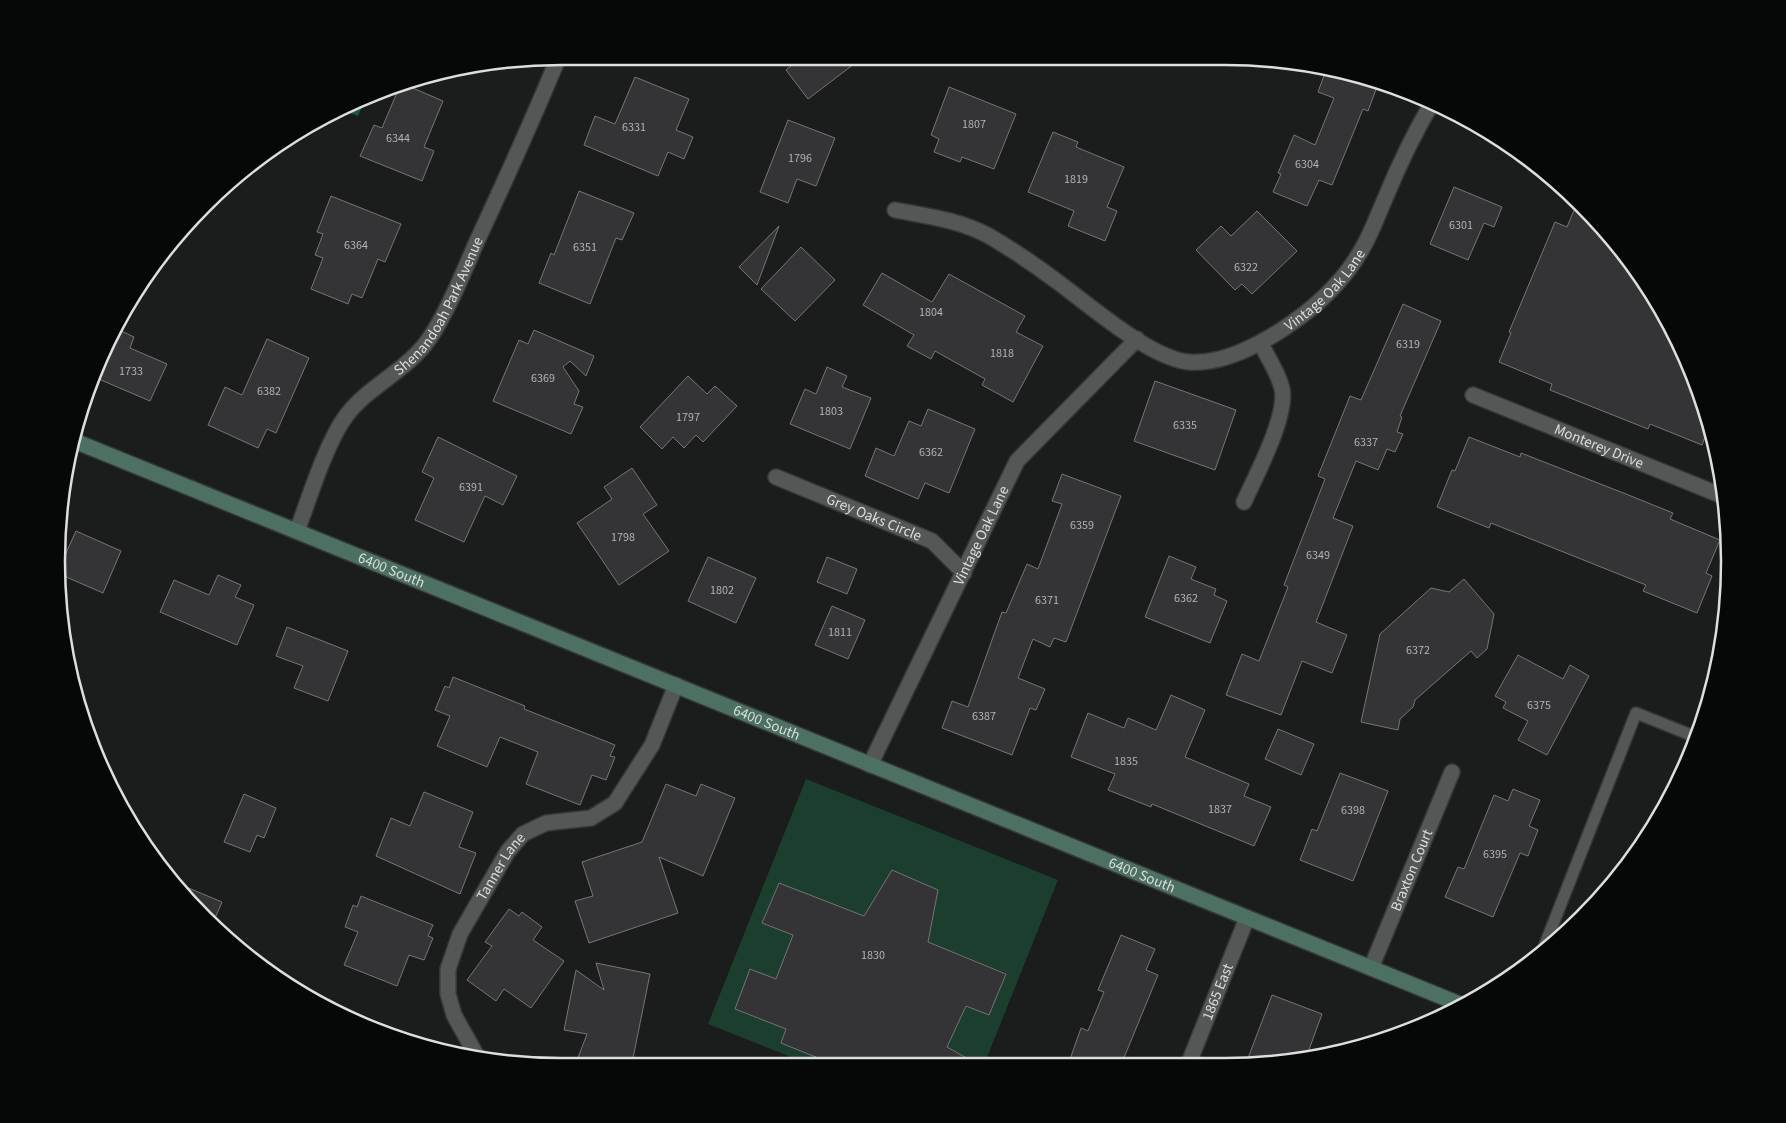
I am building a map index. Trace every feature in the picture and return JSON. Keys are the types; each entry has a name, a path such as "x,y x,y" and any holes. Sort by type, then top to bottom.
{"street":[{"name":"Shenandoah Park Avenue","path":"297,531 332,444 346,416 362,399 401,368 429,340 482,231 555,65"},
{"name":"Vintage Oak Lane","path":"895,210 967,226 989,236 1054,279 1094,310 1137,339 1169,358 1201,363 1237,354 1260,344 1309,311 1334,289 1362,250 1412,136 1428,109"},
{"name":"Vintage Oak Lane","path":"870,764 1017,461 1137,339"},
{"path":"1244,502 1269,448 1281,412 1283,390 1260,344"},
{"name":"Monterey Drive","path":"1474,395 1716,493"},
{"name":"6400 South","path":"80,443 1454,1002"},
{"name":"Grey Oaks Circle","path":"776,477 932,541 964,573"},
{"name":"Tanner Lane","path":"473,1050 454,1015 448,994 448,969 460,934 508,851 523,834 546,823 591,818 615,803 652,745 676,685"},
{"name":"Braxton Court","path":"1371,968 1452,772"},
{"name":"1865 East","path":"1191,1058 1247,918"}],"lane":[{"path":"1547,939 1636,714 1690,735"}],"shaded area":[{"path":"362,107 358,116 349,113"},
{"path":"806,779 1058,880 987,1058 962,1058 963,1056 947,1047 966,1006 989,1015 1006,973 928,942 938,890 892,870 864,916 778,884 762,923 793,935 776,979 750,969 735,1009 786,1029 781,1043 818,1058 794,1058 708,1024"}],"building":[{"path":"792,65 853,65 808,99 786,70"},
{"path":"1324,76 1376,89 1368,111 1363,109 1332,185 1319,180 1307,206 1273,192 1281,174 1278,173 1294,135 1315,145 1334,98 1318,92"},
{"path":"635,77 689,99 676,130 693,137 684,159 668,152 658,176 584,145 595,116 615,124"},
{"path":"949,87 1016,114 994,169 962,157 960,162 934,152 939,139 931,135"},
{"path":"413,88 443,101 424,147 434,151 422,181 360,156 374,125 382,128 397,93"},
{"path":"788,120 835,138 816,186 797,179 788,203 760,192"},
{"path":"1053,132 1078,142 1076,147 1124,167 1107,207 1117,211 1105,241 1068,226 1074,211 1028,192"},
{"path":"1454,187 1502,207 1494,227 1484,223 1468,260 1430,244"},
{"path":"579,191 634,213 622,240 616,238 590,304 539,283 551,253 554,255"},
{"path":"331,196 401,224 385,262 378,259 362,298 352,294 348,304 311,289 323,258 315,255 323,234 317,232"},
{"path":"1575,209 1618,259 1654,313 1670,342 1695,402 1705,437 1702,445 1650,424 1648,429 1550,390 1552,384 1499,362 1511,333 1509,332 1555,222 1567,227"},
{"path":"1257,211 1297,251 1252,294 1242,284 1235,290 1196,250 1221,226 1231,236"},
{"path":"779,226 757,285 739,267"},
{"path":"801,247 835,280 795,321 761,289"},
{"path":"882,273 932,302 949,274 1025,316 1016,332 1043,346 1013,402 982,385 985,379 935,351 931,359 907,346 914,335 863,305"},
{"path":"1403,304 1441,321 1400,416 1402,417 1397,432 1403,434 1395,452 1387,449 1378,470 1356,461 1333,518 1353,526 1316,622 1347,635 1332,673 1302,661 1281,715 1226,695 1242,654 1259,661 1288,587 1284,585 1325,479 1318,476 1350,396 1361,400"},
{"path":"534,330 594,356 586,376 570,361 563,367 579,391 574,404 583,407 571,434 493,401 519,340 528,344"},
{"path":"122,331 134,337 130,348 167,364 150,401 100,379"},
{"path":"267,339 309,358 276,433 267,429 258,448 208,425 225,387 242,395"},
{"path":"827,367 847,376 842,387 871,398 850,449 790,424 805,389 816,394"},
{"path":"688,376 707,394 715,386 737,406 703,442 696,435 684,448 673,437 662,449 640,427"},
{"path":"1155,381 1236,410 1215,470 1134,441"},
{"path":"928,409 975,429 949,493 925,483 918,499 865,476 876,448 894,456 909,421 921,426"},
{"path":"438,437 517,476 503,505 485,496 464,542 415,520 434,478 422,472"},
{"path":"1469,437 1520,457 1521,453 1673,513 1670,519 1720,540 1706,573 1712,576 1697,613 1643,591 1646,585 1491,523 1489,528 1437,507 1452,470 1455,471"},
{"path":"632,468 657,505 643,514 669,551 619,585 577,523 612,499 604,487"},
{"path":"1062,474 1121,496 1066,642 1054,638 1050,647 1033,639 1018,678 1045,689 1036,710 1030,708 1012,755 942,728 952,701 968,707 1002,612 1006,613 1027,564 1038,569 1062,504 1052,501"},
{"path":"76,531 121,551 103,593 65,577 65,555"},
{"path":"1169,556 1196,567 1191,579 1216,589 1214,595 1227,601 1210,643 1145,617"},
{"path":"708,557 756,578 736,623 688,601"},
{"path":"827,557 857,569 847,594 817,582"},
{"path":"218,575 241,585 235,597 254,605 237,645 160,612 174,580 209,595"},
{"path":"1464,579 1494,614 1487,649 1477,658 1471,651 1415,700 1413,707 1400,719 1398,730 1361,722 1380,634 1431,588 1449,592"},
{"path":"832,606 865,620 848,659 815,645"},
{"path":"287,627 348,651 328,701 294,688 303,666 276,656"},
{"path":"1518,655 1563,679 1570,665 1589,676 1547,755 1518,740 1528,721 1503,708 1506,702 1495,696"},
{"path":"453,677 525,706 524,709 615,745 610,756 615,757 606,780 592,775 580,805 526,784 538,752 500,737 487,767 437,746 450,716 435,710 445,686 449,688"},
{"path":"1171,695 1205,710 1185,757 1249,784 1244,796 1271,807 1254,846 1152,804 1151,807 1108,790 1115,774 1071,757 1088,713 1124,728 1128,718 1156,730"},
{"path":"1278,729 1314,744 1301,775 1265,759"},
{"path":"1340,773 1388,791 1353,881 1300,860 1312,829 1317,831"},
{"path":"666,784 696,796 701,784 735,798 703,876 659,857 678,913 589,943 575,901 593,896 582,862 642,842"},
{"path":"1513,789 1540,800 1529,826 1538,830 1528,856 1520,853 1493,917 1445,897 1458,867 1464,869 1494,795 1508,801"},
{"path":"424,792 473,812 459,847 476,853 460,894 376,856 391,818 410,826"},
{"path":"244,794 276,808 264,838 257,835 250,852 224,842"},
{"path":"892,870 938,890 928,942 1006,974 989,1015 966,1006 947,1047 966,1058 818,1058 781,1043 786,1029 735,1009 750,969 776,979 793,935 762,923 779,883 864,916"},
{"path":"187,887 222,902 215,918"},
{"path":"361,896 433,925 428,936 433,938 424,960 409,955 397,986 344,965 358,932 345,927 353,905 357,907"},
{"path":"509,909 519,916 522,912 542,927 533,940 564,961 531,1008 504,989 496,1001 467,980 492,946 485,942"},
{"path":"1121,935 1155,949 1146,970 1158,975 1124,1058 1070,1058 1081,1028 1088,1031 1104,992 1098,990"},
{"path":"596,963 650,974 633,1058 578,1058 587,1034 564,1030 576,970 604,990"},
{"path":"1272,995 1322,1014 1309,1050 1248,1057"}]}
